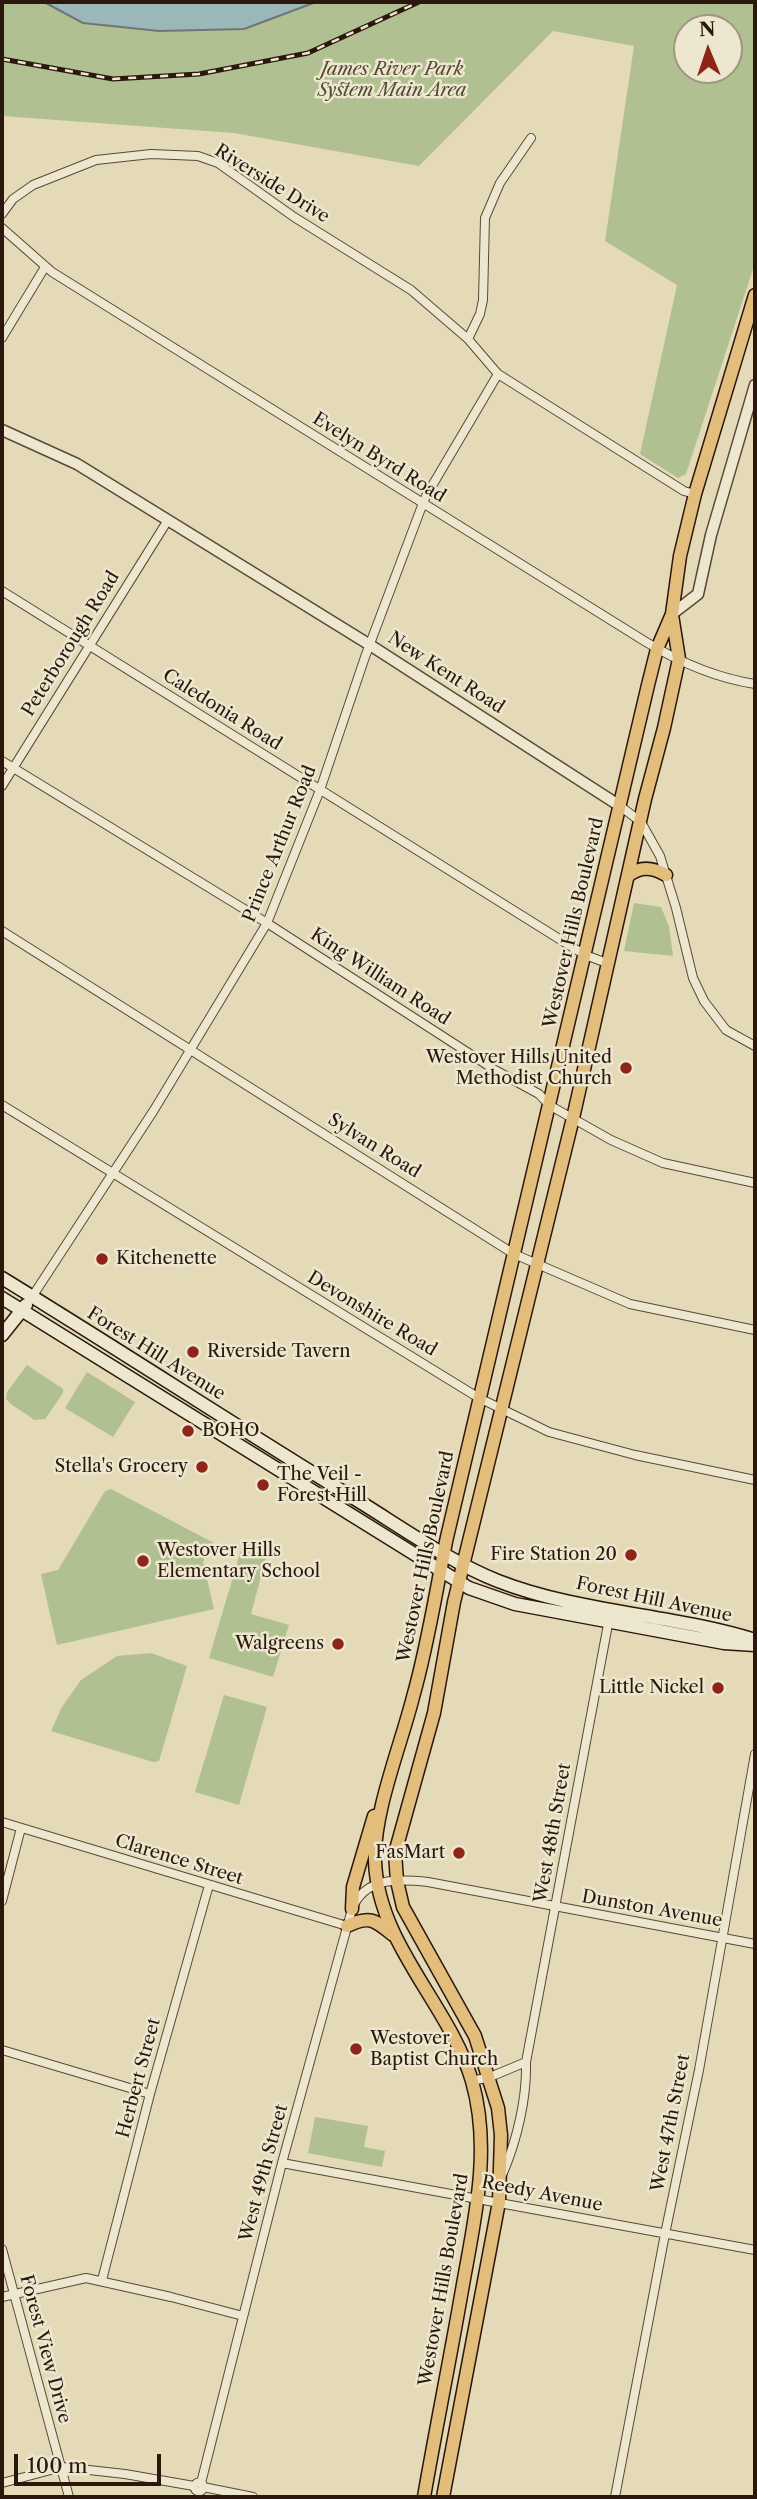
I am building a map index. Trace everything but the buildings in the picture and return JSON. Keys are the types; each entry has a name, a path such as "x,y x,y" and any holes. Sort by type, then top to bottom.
{"main road":[{"name":"Westover Hills Boulevard","path":"424,2497 478,2198 482,2140 472,2081 460,2048 396,1937 385,1911 377,1884 375,1844 385,1797 415,1690 479,1398 657,649 671,614 680,555 695,494 755,295"},
{"name":"Westover Hills Boulevard","path":"443,2497 499,2202 498,2108 475,2036 408,1919 397,1881 395,1860 434,1713 459,1583 573,1118 678,659 671,614"},
{"path":"628,876 636,870 648,868 666,875"},
{"name":"Forest Hill Avenue","path":"2,1278 464,1564 513,1586 610,1616 724,1643 755,1643"},
{"path":"2,1335 32,1297"},
{"name":"Forest Hill Avenue","path":"2,1298 459,1583 499,1600 610,1616"},
{"path":"352,1909 353,1887 368,1831 385,1797"},
{"path":"347,1926 369,1919 396,1937"}],"street":[{"path":"468,339 480,314 483,300 485,218 500,183 531,138"},
{"name":"Riverside Drive","path":"2,215 13,199 33,185 96,160 151,154 198,156 218,163 294,217 411,290 468,339 498,374 684,491 695,494"},
{"name":"Evelyn Byrd Road","path":"2,228 45,267 657,649 691,667 755,684"},
{"path":"2,338 45,267"},
{"name":"Prince Arthur Road","path":"32,1297 192,1049 267,923 320,790 423,503 498,374"},
{"path":"671,614 698,594 711,535 755,385"},
{"name":"New Kent Road","path":"2,429 77,464 370,645 641,822 660,856 693,978 704,1001 726,1030 755,1046"},
{"name":"Peterborough Road","path":"2,786 168,520"},
{"name":"Caledonia Road","path":"2,591 585,955 607,964"},
{"name":"King William Road","path":"2,761 267,923 495,1070 539,1094 549,1105 611,1140 663,1163 755,1183"},
{"name":"Sylvan Road","path":"2,931 514,1254 629,1304 755,1330"},
{"name":"Devonshire Road","path":"2,1105 479,1398 549,1433 635,1455 755,1480"},
{"name":"West 48th Street","path":"500,2178 515,2139 527,2076 526,2062 610,1616"},
{"name":"West 47th Street","path":"615,2497 699,2070 755,1754"},
{"name":"Clarence Street","path":"2,1822 347,1926"},
{"path":"2,1901 21,1828"},
{"name":"Dunston Avenue","path":"377,1884 397,1881 428,1882 755,1944"},
{"name":"West 49th Street","path":"199,2489 282,2163 352,1909 363,1890 377,1884"},
{"name":"Herbert Street","path":"102,2280 209,1885"},
{"path":"2,2050 150,2095"},
{"path":"472,2081 490,2077 526,2062"},
{"name":"Reedy Avenue","path":"282,2163 755,2250"},
{"name":"Forest View Drive","path":"2,2249 69,2497"},
{"path":"2,2297 86,2278 243,2316"},
{"path":"2,2483 62,2466 125,2474 253,2497"}],"green space":[{"name":"James River Park System Main Area","path":"2,2 44,2 83,23 244,29 316,2 755,2 755,263 686,474 678,478 640,454 677,285 605,241 634,46 553,31 419,166 234,133 2,116"},
{"path":"634,903 661,907 669,926 673,956 624,951"},
{"path":"27,1365 63,1389 45,1419 34,1420 6,1399 7,1392"},
{"path":"87,1372 135,1402 113,1437 65,1408"},
{"path":"111,1489 214,1543 203,1562 214,1609 57,1645 41,1574 58,1570 105,1491"},
{"path":"244,1540 267,1554 251,1614 289,1625 273,1677 209,1658"},
{"path":"151,1653 187,1666 159,1761 153,1762 51,1731 62,1707 81,1680 117,1656"},
{"path":"224,1695 267,1707 239,1805 195,1792"},
{"path":"315,2117 368,2126 364,2147 385,2151 382,2167 308,2153"}],"water":[{"path":"44,2 316,2 244,29 159,31 83,23"}],"railway":[{"path":"2,59 113,79 199,74 308,53 419,2"}],"place":[{"name":"Westover Hills United Methodist Church","path":"626,1068"},
{"name":"Kitchenette","path":"102,1259"},
{"name":"Riverside Tavern","path":"193,1352"},
{"name":"BOHO","path":"188,1431"},
{"name":"Stella's Grocery","path":"202,1467"},
{"name":"The Veil - Forest Hill","path":"263,1485"},
{"name":"Fire Station 20","path":"631,1555"},
{"name":"Westover Hills Elementary School","path":"143,1561"},
{"name":"Walgreens","path":"338,1644"},
{"name":"Little Nickel","path":"718,1688"},
{"name":"FasMart","path":"459,1853"},
{"name":"Westover Baptist Church","path":"356,2049"}]}
